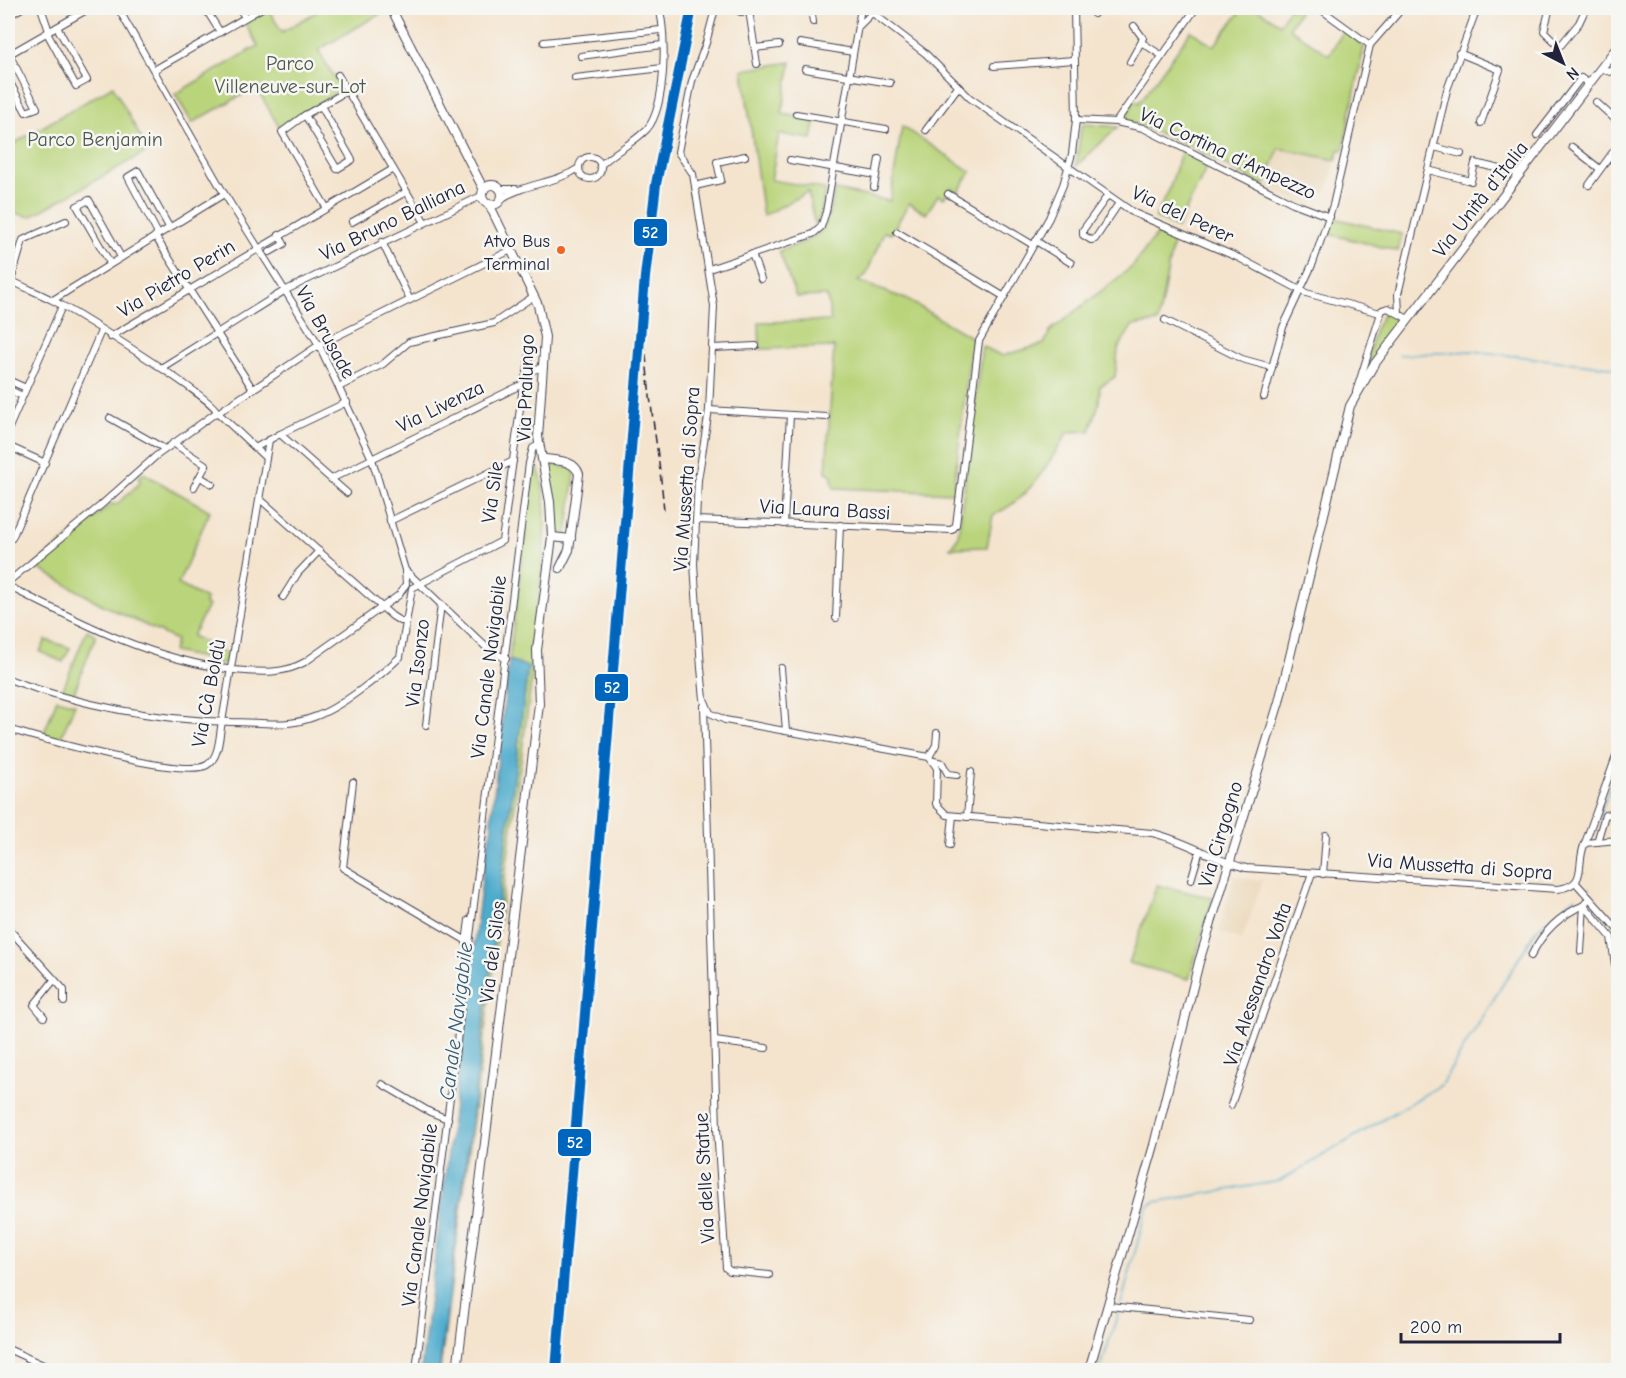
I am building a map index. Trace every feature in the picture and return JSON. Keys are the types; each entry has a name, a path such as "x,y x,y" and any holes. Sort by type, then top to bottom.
{"street":[{"path":"8,16 22,8"},
{"path":"41,8 48,32 76,86 87,80 57,27"},
{"path":"8,79 26,112 37,108 8,55 90,8"},
{"name":"Via Brusade","path":"118,8 225,194 319,345 372,459 405,570 494,655 506,659"},
{"path":"205,8 220,32"},
{"path":"239,8 246,17"},
{"path":"154,70 262,8"},
{"name":"Via Pralungo","path":"390,8 465,157 489,190 500,200 498,221"},
{"path":"659,8 662,18"},
{"path":"489,190 516,189 564,176 582,175 593,178 599,174 600,166 610,155 637,138 654,120 659,104 663,68 661,30 664,8"},
{"path":"732,8 741,12 768,8"},
{"path":"811,8 813,22"},
{"path":"709,269 819,230 826,212 861,8"},
{"name":"Via del Perer","path":"866,8 930,58 958,87 1119,203 1144,218 1239,258 1299,290 1320,298 1399,313 1408,319"},
{"path":"859,27 880,8 892,8"},
{"path":"897,232 1003,296 1058,200 1069,166 1076,120 1074,8"},
{"path":"1116,122 1196,8"},
{"path":"1319,8 1370,45"},
{"path":"1399,313 1398,294 1428,170 1459,53 1477,8"},
{"path":"1549,11 1544,31 1557,45 1561,45 1579,23 1586,8"},
{"path":"749,10 757,64"},
{"name":"Via Mussetta di Sopra","path":"704,699 694,564 696,520 709,410 714,306 693,174 679,156 679,146 694,72 706,43 714,13"},
{"path":"1264,398 1283,327 1330,217 1370,45 1398,13"},
{"path":"1130,62 1143,38 1134,26"},
{"path":"544,42 661,30"},
{"path":"1141,42 1161,55"},
{"path":"800,43 853,52"},
{"path":"581,56 662,45"},
{"path":"755,48 779,45"},
{"name":"Via Unità d'Italia","path":"1368,373 1618,46"},
{"path":"1459,53 1500,70 1481,123"},
{"path":"994,66 1074,60"},
{"path":"575,78 663,68"},
{"path":"1602,68 1610,72 1618,68"},
{"path":"805,69 890,83"},
{"path":"338,75 424,221"},
{"name":"Via Unità d'Italia","path":"1537,135 1581,78 1589,84"},
{"path":"926,130 958,87"},
{"path":"326,207 282,132 305,115 347,91"},
{"path":"1596,102 1618,122"},
{"path":"305,115 337,169 352,160 321,106"},
{"path":"796,114 886,129"},
{"name":"Via Cortina d'Ampezzo","path":"1076,120 1116,122 1161,136 1259,186 1330,217"},
{"path":"1589,185 1618,145"},
{"path":"1434,147 1461,154"},
{"path":"1572,147 1600,169"},
{"path":"564,176 579,168 585,159 610,155"},
{"path":"695,186 721,180 717,162 744,156"},
{"path":"594,159 600,166"},
{"path":"874,187 879,159"},
{"path":"790,160 876,175"},
{"name":"Via Unità d'Italia","path":"1428,170 1469,180 1475,163 1521,174"},
{"path":"579,168 582,175"},
{"name":"Via Pietro Perin","path":"110,337 393,169"},
{"path":"169,227 138,171 128,177 157,235 252,388"},
{"path":"489,204 500,200 516,189"},
{"name":"Via Pralungo","path":"489,190 489,204 534,296 544,328 544,368 539,417 539,446 543,459"},
{"name":"Via Bruno Balliana","path":"161,368 284,291 489,190"},
{"path":"352,222 406,192"},
{"path":"53,300 225,194"},
{"path":"948,195 1071,263"},
{"path":"1108,195 1083,230 1083,235 1091,240 1095,239 1119,203"},
{"path":"110,263 77,206 89,200 120,257"},
{"path":"66,220 23,240 9,280 53,300 193,389 219,411 266,458"},
{"path":"270,252 284,244 279,235"},
{"path":"382,242 410,300"},
{"path":"8,582 165,448 252,388 319,345 511,250"},
{"path":"752,254 761,279"},
{"path":"1356,392 1383,311 1398,294"},
{"path":"339,387 382,364 412,340 494,323 534,296"},
{"name":"Via Laura Bassi","path":"696,520 952,531 956,525 979,341 1003,296"},
{"path":"8,430 62,306"},
{"path":"1165,320 1242,359 1271,367"},
{"path":"12,538 100,331"},
{"path":"712,348 756,346"},
{"name":"Via Sile","path":"418,584 502,541 523,384 530,353"},
{"path":"527,373 544,368"},
{"name":"Via Cirgogno","path":"1089,1371 1154,1144 1198,962 1279,702 1342,437 1356,392 1368,373"},
{"path":"8,380 26,388"},
{"name":"Via Livenza","path":"331,479 523,384"},
{"path":"8,389 22,396"},
{"path":"255,448 347,402"},
{"path":"709,410 826,417"},
{"path":"784,524 790,415"},
{"path":"110,418 165,448"},
{"path":"280,434 347,493"},
{"name":"Via Cà Boldù","path":"8,729 94,752 195,768 206,766 214,757 222,722 269,440"},
{"path":"173,443 206,465 194,488"},
{"path":"8,446 45,463"},
{"name":"Via Canale Navigabile","path":"416,1370 529,463 533,448 539,446"},
{"path":"543,459 570,463 576,466 579,474 571,538 566,558 560,568"},
{"name":"Via del Silos","path":"457,1371 539,704 537,650 552,537 550,502 543,459"},
{"path":"390,521 513,461"},
{"path":"200,477 212,484"},
{"path":"260,499 397,620 406,621"},
{"path":"836,618 840,525"},
{"path":"552,537 571,538"},
{"path":"283,597 298,573 319,550"},
{"path":"8,586 141,649 182,662 268,673 297,667 400,593 406,585 405,570"},
{"path":"8,679 104,707 143,714 222,722 286,724 315,717 327,711 400,657 412,588 418,584"},
{"path":"400,593 409,599 409,602"},
{"name":"Via Isonzo","path":"426,725 441,604"},
{"path":"781,668 786,731"},
{"path":"704,699 710,713 718,718 931,759 942,763 948,774 957,775"},
{"name":"Via delle Statue","path":"704,699 706,853 726,1268 730,1271 769,1275"},
{"path":"931,759 937,733"},
{"name":"Via Mussetta di Sopra","path":"953,816 1138,831 1169,836 1228,863 1246,868 1558,889 1571,887 1576,883 1585,843 1618,751"},
{"path":"931,759 937,768 936,804 942,812 953,816 950,845"},
{"path":"967,817 971,772"},
{"path":"353,782 343,868 465,940"},
{"path":"1597,842 1605,815 1618,813"},
{"path":"1323,874 1326,835"},
{"path":"1585,843 1618,840"},
{"path":"1191,880 1200,850"},
{"name":"Via Alessandro Volta","path":"1232,1105 1312,873"},
{"path":"1576,883 1618,930"},
{"name":"Via Canale Navigabile","path":"468,956 465,940 475,897"},
{"path":"1581,951 1584,905 1589,898"},
{"path":"1531,956 1547,931 1572,910 1584,905"},
{"path":"1584,905 1611,937 1616,965"},
{"path":"8,928 64,990 73,992"},
{"path":"44,1017 34,1005 54,980"},
{"path":"64,990 64,1002"},
{"path":"715,1041 766,1048"},
{"path":"382,1084 430,1112 448,1119"},
{"path":"1109,1306 1249,1320"},
{"path":"8,1348 54,1371"}],"shaded area":[{"path":"1279,148 1336,160 1327,193 1317,191 1312,209 1264,186"},
{"path":"1234,876 1257,881 1263,879 1242,940 1219,932"}],"green space":[{"name":"Parco Villeneuve-sur-Lot","path":"323,8 383,8 385,11 318,50 342,90 279,127 256,87 192,123 175,94 258,46 245,23 268,9 282,32"},
{"path":"1243,8 1256,8 1280,24 1289,8 1301,8 1289,28 1329,55 1344,30 1364,47 1343,150 1339,150 1336,160 1279,148 1264,186 1189,145 1130,122 1125,117 1135,100 1139,103 1191,31 1214,46"},
{"path":"791,62 782,114 816,120 812,139 779,134 771,180 825,189 821,215 815,226 808,192 763,216 743,70"},
{"name":"Parco Benjamin","path":"113,86 148,151 30,217 8,211 8,147"},
{"path":"1084,124 1118,127 1076,166 1081,128"},
{"path":"902,126 971,172 958,192 951,188 944,198 938,195 926,214 909,203 891,234 884,232 866,275 858,281 908,300 972,338 953,493 834,488 831,474 826,472 834,347 760,349 759,322 831,321 827,296 796,297 779,251 814,237 820,232 828,217 835,190 890,201"},
{"path":"1184,151 1208,165 1177,228 1155,218 1169,190 1181,153"},
{"path":"1334,218 1402,234 1398,251 1329,234"},
{"path":"1159,231 1174,236 1158,322 1132,326 1118,349 1115,377 1100,386 1099,403 1090,431 1068,432 1027,491 993,515 987,547 950,548 958,537 982,346 1002,356 1044,344 1050,331 1133,266"},
{"path":"1385,311 1399,317 1400,323 1365,370 1375,329"},
{"path":"534,463 541,477 545,527 531,662 532,676 440,1370 528,667 509,660"},
{"path":"546,464 570,467 575,473 567,534 556,532 552,490"},
{"path":"143,473 210,511 178,584 206,599 205,604 208,606 192,636 229,655 224,664 208,663 208,659 173,652 176,640 103,605 34,566 112,504 117,504 141,482 138,478"},
{"path":"87,630 96,635 73,695 62,691"},
{"path":"46,640 70,648 63,662 40,652"},
{"path":"57,699 75,704 60,740 43,735"},
{"path":"1157,885 1213,898 1189,979 1129,963"}],"water":[{"path":"509,660 528,667 440,1370 460,1204 439,1370 421,1370 484,864 492,826"}],"waterway":[{"path":"1399,355 1473,351 1618,368"},
{"path":"1594,829 1618,766"},
{"path":"1121,1304 1147,1207 1155,1202 1280,1181 1441,1085 1537,929 1576,897"},
{"path":"1100,1370 1118,1313"}],"railway":[{"path":"646,300 648,380 664,512"}],"transit line":[{"name":"52","path":"556,1370 645,277 656,184 692,8"}],"place":[{"name":"Atvo Bus Terminal","path":"561,250"}],"water label":[{"name":"Canale Navigabile","path":"456,1021"}]}
